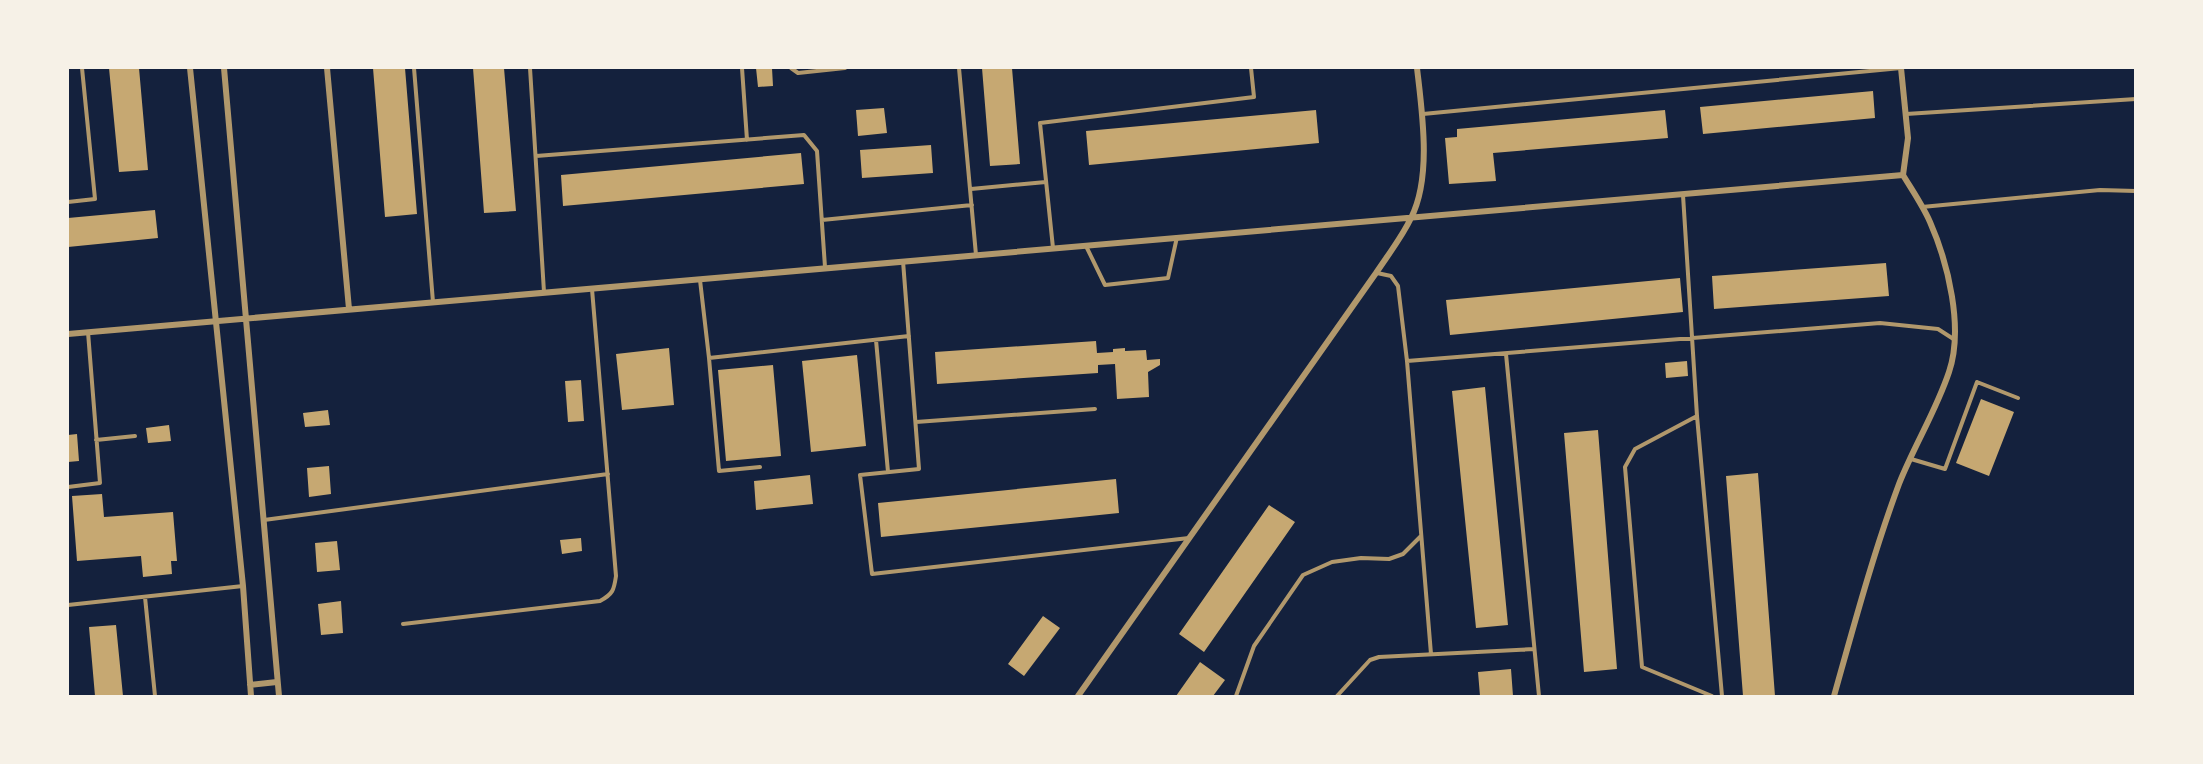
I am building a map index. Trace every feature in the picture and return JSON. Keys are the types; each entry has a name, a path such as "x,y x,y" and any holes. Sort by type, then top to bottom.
{"street":[{"path":"190,68 243,586 251,696"},
{"path":"224,68 279,696"},
{"path":"327,68 349,309"},
{"path":"1078,696 1376,273 1412,217 1420,193 1423,114 1417,68"},
{"path":"1833,696 1873,556 1900,482 1943,390 1950,369 1955,340 1949,277 1930,221 1903,175 1908,138 1901,68"},
{"path":"68,334 1903,175"},
{"path":"250,685 277,682"}],"lane":[{"path":"68,202 95,199 82,68"},
{"path":"414,68 433,302"},
{"path":"530,68 544,292"},
{"path":"742,68 747,140"},
{"path":"790,68 798,74 845,68"},
{"path":"959,68 976,255"},
{"path":"1053,248 1040,123 1254,97 1251,68"},
{"path":"1423,114 1901,68"},
{"path":"1905,114 2136,99"},
{"path":"536,156 804,135 817,150 825,267"},
{"path":"970,189 1046,182"},
{"path":"1922,207 2100,190 2136,191"},
{"path":"1683,194 1697,416 1722,696"},
{"path":"822,220 972,206"},
{"path":"1086,245 1105,285 1168,278 1177,237"},
{"path":"903,261 919,469 860,475 872,574 1190,538"},
{"path":"1376,273 1390,276 1398,286 1407,361 1431,654"},
{"path":"700,280 719,471 760,467"},
{"path":"403,624 600,601 614,590 616,576 592,289"},
{"path":"1407,361 1880,323 1938,329 1955,340"},
{"path":"68,487 100,483 88,332"},
{"path":"709,358 909,336"},
{"path":"876,340 888,472"},
{"path":"1506,354 1539,696"},
{"path":"1911,459 1945,469 1977,382 2018,398"},
{"path":"916,422 1095,409"},
{"path":"1697,416 1635,449 1625,467 1642,667 1712,696"},
{"path":"96,440 135,436"},
{"path":"264,520 608,474"},
{"path":"1236,696 1254,646 1303,575 1332,562 1361,558 1389,559 1403,554 1421,535"},
{"path":"68,604 243,586"},
{"path":"145,597 155,696"},
{"path":"1337,696 1370,660 1379,657 1534,649"}],"building":[{"path":"109,68 139,68 148,170 119,172"},
{"path":"373,68 405,68 417,214 385,217"},
{"path":"473,68 504,68 516,211 484,213"},
{"path":"756,68 772,68 773,86 758,87"},
{"path":"982,68 1012,68 1020,164 990,166"},
{"path":"1873,91 1875,118 1703,134 1700,107"},
{"path":"884,108 887,133 858,136 856,110"},
{"path":"1316,110 1319,143 1089,165 1086,131"},
{"path":"1665,110 1668,138 1493,153 1496,181 1449,184 1445,138 1457,137 1457,129"},
{"path":"931,145 933,173 862,178 860,150"},
{"path":"801,153 804,184 563,206 561,175"},
{"path":"155,210 158,238 68,247 68,218"},
{"path":"1886,263 1889,296 1714,309 1712,276"},
{"path":"1680,278 1683,312 1450,335 1446,300"},
{"path":"1096,341 1097,353 1113,352 1113,349 1125,348 1125,351 1146,350 1147,360 1160,359 1160,365 1148,372 1149,397 1117,399 1115,364 1098,365 1098,373 937,384 935,352"},
{"path":"669,348 674,405 622,410 616,354"},
{"path":"857,355 866,446 811,452 802,361"},
{"path":"1687,361 1688,376 1666,378 1665,363"},
{"path":"773,365 781,456 726,461 718,370"},
{"path":"581,380 584,421 568,422 565,381"},
{"path":"1485,387 1508,625 1476,628 1452,391"},
{"path":"1981,399 2014,412 1989,476 1956,463"},
{"path":"328,410 330,425 305,427 303,413"},
{"path":"169,425 171,441 148,443 146,428"},
{"path":"1598,430 1617,669 1584,672 1564,433"},
{"path":"77,434 79,461 68,462 68,435"},
{"path":"329,466 331,494 309,497 307,468"},
{"path":"1758,473 1775,696 1743,696 1726,476"},
{"path":"810,475 813,504 756,510 754,481"},
{"path":"1116,479 1119,513 881,537 878,503"},
{"path":"102,494 104,517 173,512 177,561 171,561 172,574 143,577 141,556 77,561 72,496"},
{"path":"1269,505 1295,522 1204,652 1179,634"},
{"path":"581,538 582,551 562,554 560,540"},
{"path":"337,541 340,570 317,572 315,543"},
{"path":"341,601 343,633 321,635 318,604"},
{"path":"1043,616 1060,628 1024,676 1008,664"},
{"path":"116,625 123,696 95,696 89,627"},
{"path":"1200,662 1225,680 1213,696 1176,696"},
{"path":"1511,669 1513,696 1480,696 1478,672"}]}
